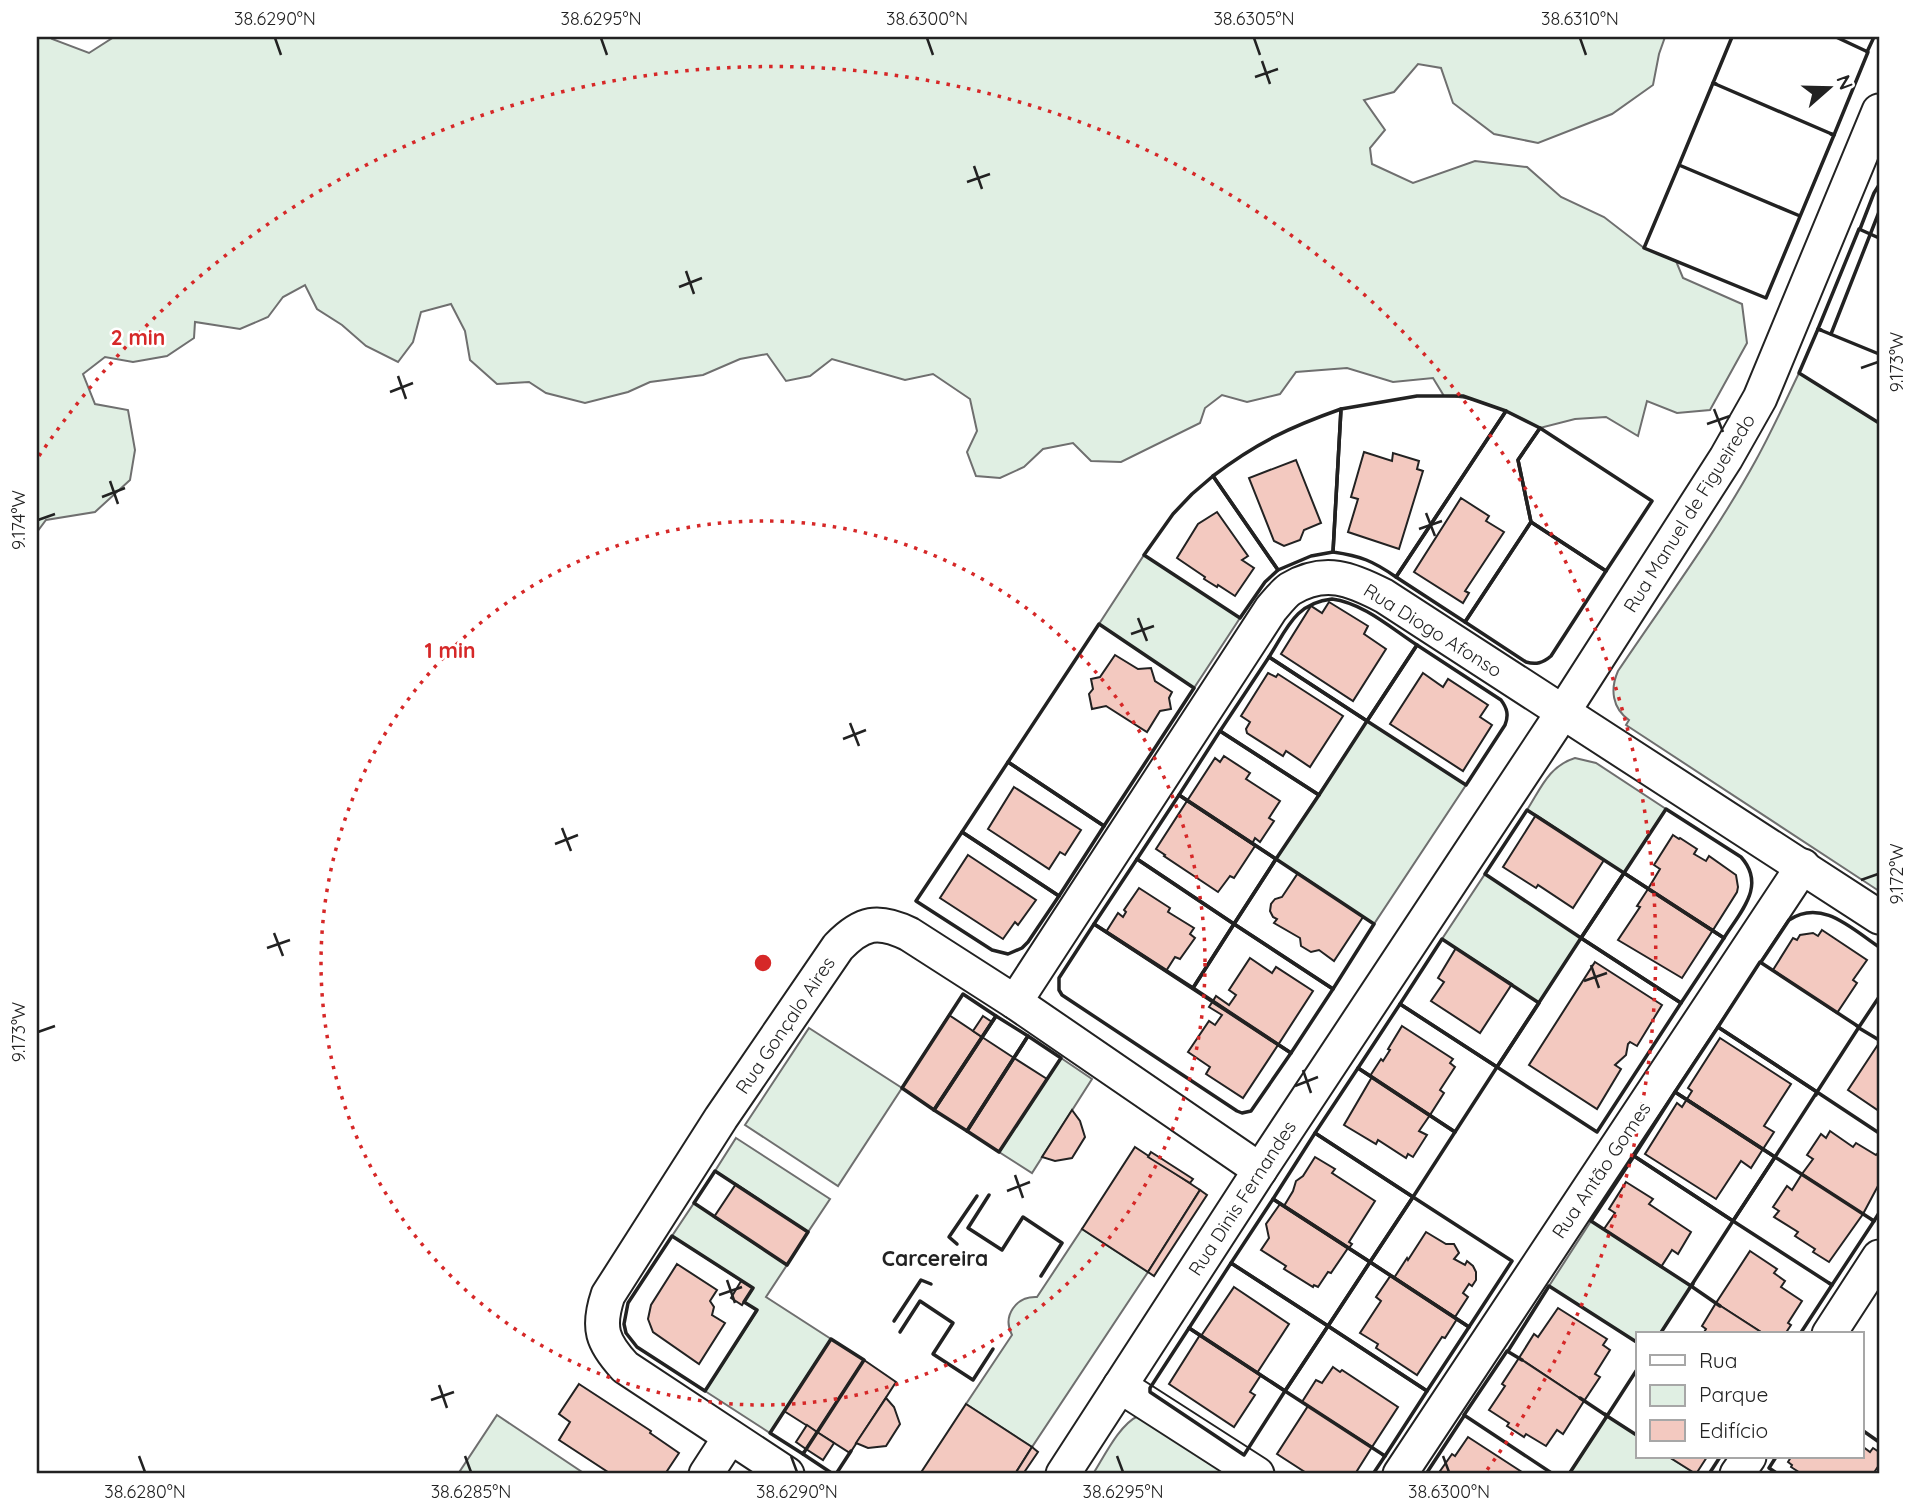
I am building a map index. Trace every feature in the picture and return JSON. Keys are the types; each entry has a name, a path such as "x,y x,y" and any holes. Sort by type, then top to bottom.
{"street":[{"name":"Rua Manuel de Figueiredo","path":"1563,712 1726,458 1760,398 1877,122"},
{"name":"Rua Diogo Afonso","path":"1015,1002 1270,609 1288,591 1310,580 1332,578 1356,582 1384,596 1879,917"},
{"name":"Rua Dinis Fernandes","path":"1063,1474 1563,712"},
{"name":"Rua Antão Gomes","path":"1399,1474 1803,866"},
{"name":"Rua Gonçalo Aires","path":"787,1474 625,1367 611,1352 602,1334 602,1312 608,1295 721,1118 838,947 850,935 871,925 893,926 909,934 1015,1002 1260,1170"},
{"path":"1830,1332 1879,1257"},
{"path":"1121,1386 1256,1474"},
{"path":"706,1474 730,1437"},
{"path":"1737,1474 1747,1458"}],"green space":[{"path":"37,37 50,37 89,53 114,37 1665,37 1653,85 1612,114 1538,143 1494,134 1453,103 1441,68 1418,64 1394,92 1364,100 1385,130 1370,148 1372,164 1413,183 1475,161 1527,167 1561,197 1604,217 1644,248 1676,261 1683,278 1742,304 1747,343 1710,410 1677,413 1647,401 1638,436 1606,417 1575,419 1540,428 1482,402 1444,396 1433,378 1393,382 1347,368 1296,372 1280,394 1247,402 1222,395 1205,408 1200,423 1121,462 1091,461 1073,443 1043,449 1024,467 1000,478 976,476 967,452 977,431 970,399 933,374 905,380 832,359 810,376 786,381 767,354 740,359 703,375 650,382 628,392 585,403 546,393 529,382 497,384 470,360 465,331 451,304 421,312 413,342 398,362 366,346 342,325 317,309 305,285 283,297 268,317 240,329 195,322 194,338 167,356 133,362 105,357 83,374 95,404 128,410 135,450 130,480 95,512 46,520 37,532"},
{"path":"1799,373 1879,423 1879,891 1626,725 1629,720 1619,710 1614,698 1618,671 1741,487"},
{"path":"1144,555 1240,618 1194,688 1099,624"},
{"path":"1367,721 1466,785 1374,924 1276,859"},
{"path":"1575,758 1596,763 1666,809 1624,873 1527,810 1552,772"},
{"path":"1485,874 1581,938 1539,1003 1442,939"},
{"path":"809,1028 902,1088 838,1186 745,1125"},
{"path":"1061,1058 1092,1079 1032,1173 999,1152"},
{"path":"736,1138 830,1199 808,1232 715,1171"},
{"path":"694,1203 787,1265 766,1297 831,1339 770,1433 705,1391 757,1311 744,1302 752,1288 672,1236"},
{"path":"1591,1221 1691,1286 1661,1332 1636,1332 1636,1342 1549,1286"},
{"path":"1082,1229 1148,1272 1032,1447 966,1404 1012,1335 1009,1321 1013,1308 1023,1300 1037,1297"},
{"path":"497,1415 585,1474 458,1474"},
{"path":"1138,1416 1240,1474 1093,1474 1124,1426"},
{"path":"1607,1416 1636,1435 1636,1458 1671,1458 1696,1474 1569,1474"}],"building":[{"path":"1364,452 1392,461 1393,453 1419,461 1417,469 1423,471 1399,549 1348,532 1358,499 1351,497"},
{"path":"1296,460 1321,523 1304,530 1300,540 1284,546 1274,541 1249,478"},
{"path":"1461,498 1489,516 1486,521 1504,532 1465,591 1469,593 1463,603 1414,572"},
{"path":"1217,512 1248,556 1242,560 1254,568 1235,596 1204,579 1205,577 1177,558 1198,524"},
{"path":"1329,602 1368,626 1364,634 1386,649 1353,701 1281,654 1311,606 1322,613"},
{"path":"1115,655 1138,669 1151,668 1155,681 1172,692 1169,698 1171,709 1160,711 1147,732 1106,706 1092,709 1089,694 1093,689 1091,679 1100,677"},
{"path":"1268,673 1276,677 1278,674 1343,716 1310,767 1286,751 1283,756 1247,733 1250,722 1241,716"},
{"path":"1423,673 1443,687 1448,679 1488,705 1480,717 1492,725 1463,771 1390,724"},
{"path":"1224,756 1250,773 1246,779 1280,801 1269,818 1274,821 1260,842 1255,838 1252,844 1187,801 1215,758 1220,762"},
{"path":"1014,787 1081,830 1065,855 1060,852 1049,869 988,829"},
{"path":"1187,801 1255,846 1234,878 1230,876 1218,892 1156,849"},
{"path":"1536,815 1604,860 1573,908 1538,885 1536,888 1503,867"},
{"path":"1673,835 1697,849 1694,854 1706,861 1709,856 1736,875 1737,892 1713,930 1648,889 1660,869 1654,865"},
{"path":"968,855 1036,900 1018,925 1015,922 1003,939 940,898"},
{"path":"1298,873 1363,917 1334,961 1319,950 1311,952 1301,946 1300,938 1274,923 1277,919 1270,911 1271,904 1282,897"},
{"path":"1139,888 1170,908 1168,912 1194,928 1190,934 1195,938 1180,959 1175,957 1166,971 1106,932 1118,913 1123,917 1126,912 1124,910"},
{"path":"1648,889 1713,930 1682,978 1618,940 1640,907 1637,906"},
{"path":"1822,930 1867,960 1853,980 1857,983 1837,1013 1773,970 1793,938 1797,940 1800,935 1813,933 1818,936"},
{"path":"1456,948 1512,984 1480,1033 1431,1001 1444,982 1438,978"},
{"path":"1250,958 1272,973 1276,967 1313,991 1278,1045 1213,1001 1216,996 1229,1005 1236,995 1229,990"},
{"path":"1595,962 1662,1005 1637,1046 1630,1042 1628,1044 1626,1055 1615,1065 1621,1069 1597,1109 1529,1065"},
{"path":"1213,1001 1278,1045 1243,1098 1206,1074 1210,1067 1188,1052 1209,1021 1215,1025 1222,1015 1209,1007"},
{"path":"949,1015 982,1037 934,1110 902,1088"},
{"path":"983,1016 992,1022 982,1037 973,1031"},
{"path":"1402,1026 1453,1059 1450,1063 1455,1067 1440,1090 1444,1093 1430,1115 1370,1076 1381,1059 1383,1061"},
{"path":"982,1037 1014,1058 967,1131 934,1110"},
{"path":"1720,1038 1791,1084 1764,1126 1774,1132 1763,1149 1687,1099 1692,1091 1688,1088"},
{"path":"1879,1043 1879,1111 1848,1090"},
{"path":"1014,1058 1047,1079 999,1152 967,1131"},
{"path":"1372,1077 1430,1115 1419,1131 1427,1135 1413,1157 1408,1154 1406,1158 1378,1140 1376,1144 1344,1125"},
{"path":"1687,1099 1763,1149 1751,1168 1741,1161 1716,1199 1645,1154 1677,1103 1682,1107"},
{"path":"1072,1110 1080,1121 1085,1137 1072,1158 1055,1161 1042,1157"},
{"path":"1830,1131 1853,1147 1856,1143 1876,1155 1879,1154 1879,1184 1863,1214 1802,1174 1813,1159 1807,1155 1821,1134 1826,1138"},
{"path":"1135,1147 1200,1190 1148,1272 1082,1229"},
{"path":"1151,1152 1193,1179 1190,1183 1148,1157"},
{"path":"1315,1157 1335,1169 1332,1173 1375,1201 1349,1242 1352,1244 1349,1248 1284,1206 1296,1181 1303,1176"},
{"path":"1802,1174 1863,1214 1829,1262 1795,1236 1798,1232 1774,1217 1779,1211 1773,1207 1787,1186 1792,1190"},
{"path":"1626,1182 1653,1199 1649,1204 1691,1232 1678,1254 1672,1250 1661,1267 1604,1229 1615,1213 1609,1209"},
{"path":"736,1184 808,1232 787,1265 714,1217"},
{"path":"1200,1190 1207,1195 1154,1276 1148,1272"},
{"path":"1280,1204 1348,1248 1318,1287 1313,1287 1284,1269 1286,1266 1261,1250 1269,1238 1266,1224"},
{"path":"1426,1232 1446,1244 1454,1244 1459,1253 1454,1259 1465,1265 1467,1261 1476,1272 1476,1280 1472,1286 1469,1284 1463,1293 1468,1297 1455,1317 1394,1278"},
{"path":"1750,1251 1777,1269 1774,1273 1785,1281 1781,1287 1802,1301 1788,1323 1791,1325 1786,1332 1761,1332 1716,1303"},
{"path":"677,1264 717,1290 710,1301 714,1307 712,1315 725,1323 699,1364 653,1332 648,1319 651,1305"},
{"path":"1391,1275 1457,1319 1417,1375 1376,1348 1378,1344 1360,1333 1381,1301 1376,1297"},
{"path":"741,1281 753,1288 742,1305 731,1298"},
{"path":"1234,1287 1289,1324 1257,1373 1201,1336"},
{"path":"1716,1303 1761,1332 1704,1332 1706,1329 1702,1326"},
{"path":"1558,1308 1607,1339 1603,1345 1610,1350 1595,1374 1600,1377 1584,1401 1519,1358 1534,1334 1538,1337"},
{"path":"1200,1335 1261,1375 1250,1392 1255,1395 1234,1427 1169,1384"},
{"path":"831,1339 864,1360 817,1432 784,1411"},
{"path":"1519,1358 1584,1401 1563,1434 1557,1430 1546,1446 1526,1434 1524,1437 1489,1410"},
{"path":"864,1360 896,1382 850,1453 817,1432"},
{"path":"1333,1367 1340,1372 1342,1370 1398,1407 1372,1447 1302,1402 1316,1380 1322,1383"},
{"path":"579,1384 651,1431 650,1433 679,1453 665,1474 611,1474 559,1440 570,1422 559,1414"},
{"path":"886,1398 894,1407 900,1424 886,1446 868,1448 856,1443"},
{"path":"966,1404 1032,1447 1015,1474 920,1474"},
{"path":"1308,1406 1372,1447 1355,1474 1308,1474 1277,1454"},
{"path":"807,1425 817,1432 806,1449 796,1442"},
{"path":"817,1432 834,1443 823,1460 806,1449"},
{"path":"1468,1437 1525,1474 1438,1474"},
{"path":"1032,1447 1038,1452 1023,1474 1015,1474"},
{"path":"1864,1448 1870,1452 1873,1448 1879,1452 1879,1465 1873,1474 1802,1474 1788,1462 1790,1458 1864,1458"},
{"path":"1671,1458 1706,1458 1696,1474"}],"wall":[{"path":"1716,84 1713,83 1732,37"},
{"path":"1831,134 1834,135 1868,52 1836,37"},
{"path":"1867,52 1874,37"},
{"path":"1800,216 1679,165 1644,248 1766,298 1834,135 1713,83 1679,165 1800,216"},
{"path":"1860,229 1879,185"},
{"path":"1831,334 1879,212"},
{"path":"1821,330 1818,329 1859,229 1879,238"},
{"path":"1879,354 1818,329 1799,373 1879,423"},
{"path":"1417,396 1463,396 1506,411 1396,577 1366,560 1333,552 1341,409 1417,396"},
{"path":"1341,409 1333,552 1311,556 1278,570 1213,476 1274,437 1341,409"},
{"path":"1506,411 1540,428 1518,460 1531,522 1465,622 1396,577 1506,411"},
{"path":"1540,428 1652,501 1606,571 1531,522 1518,460 1540,428"},
{"path":"1213,476 1278,570 1265,582 1240,618 1144,555 1173,514 1213,476"},
{"path":"1531,522 1606,571 1551,656 1536,663 1526,662 1465,622 1531,522"},
{"path":"1332,599 1355,605 1417,645 1367,721 1269,657 1293,619 1309,606 1332,599"},
{"path":"1099,624 1194,688 1104,826 1008,762 1099,624"},
{"path":"1417,645 1501,700 1506,709 1505,725 1466,785 1367,721 1417,645"},
{"path":"1269,657 1367,721 1319,795 1220,731 1269,657"},
{"path":"1220,731 1319,795 1276,859 1179,795 1220,731"},
{"path":"1008,762 1104,826 1059,896 962,832 1008,762"},
{"path":"1179,795 1276,859 1234,924 1137,859 1179,795"},
{"path":"1666,809 1741,857 1748,868 1752,878 1748,899 1724,938 1624,873 1666,809"},
{"path":"1527,810 1624,873 1581,938 1485,874 1527,810"},
{"path":"962,832 1059,896 1022,948 1008,954 992,950 916,901 962,832"},
{"path":"1137,859 1234,924 1193,988 1094,924 1137,859"},
{"path":"1276,859 1374,924 1333,989 1234,924 1276,859"},
{"path":"1624,873 1724,938 1681,1003 1581,938 1624,873"},
{"path":"1761,962 1789,920 1813,912 1836,918 1879,947"},
{"path":"1094,924 1291,1053 1251,1111 1237,1111 1062,995 1059,978 1094,924"},
{"path":"1234,924 1333,989 1291,1053 1193,988 1234,924"},
{"path":"1581,938 1681,1003 1597,1132 1497,1067 1581,938"},
{"path":"1442,939 1539,1003 1497,1067 1400,1004 1442,939"},
{"path":"1760,962 1859,1027 1817,1092 1718,1027 1760,962"},
{"path":"963,994 996,1016 934,1110 902,1088 963,994"},
{"path":"1857,1026 1859,1027 1879,997"},
{"path":"1400,1004 1497,1067 1455,1132 1358,1068 1400,1004"},
{"path":"996,1016 1028,1036 967,1131 934,1110 996,1016"},
{"path":"1718,1027 1817,1092 1775,1157 1675,1092 1718,1027"},
{"path":"1859,1028 1879,1040"},
{"path":"1028,1036 1061,1058 999,1152 967,1131 1028,1036"},
{"path":"1358,1068 1455,1132 1413,1197 1315,1133 1358,1068"},
{"path":"1675,1092 1775,1157 1733,1221 1634,1156 1675,1092"},
{"path":"1816,1095 1817,1092 1879,1133"},
{"path":"1315,1133 1413,1197 1370,1262 1273,1199 1315,1133"},
{"path":"1634,1156 1733,1221 1691,1286 1591,1221 1634,1156"},
{"path":"1775,1157 1874,1221 1832,1285 1733,1221 1775,1157"},
{"path":"715,1171 808,1232 787,1265 694,1203 715,1171"},
{"path":"989,1195 968,1228 1002,1250 1023,1217 1062,1243 1041,1276"},
{"path":"957,1244 949,1237 977,1196"},
{"path":"1413,1197 1512,1261 1469,1327 1370,1262 1413,1197"},
{"path":"1273,1199 1370,1262 1328,1326 1231,1263 1273,1199"},
{"path":"1872,1220 1874,1221 1879,1213"},
{"path":"672,1236 753,1288 744,1302 757,1310 705,1391 637,1347 626,1333 624,1324 628,1303 672,1236"},
{"path":"1370,1262 1469,1327 1427,1391 1328,1326 1370,1262"},
{"path":"1231,1263 1328,1326 1285,1391 1189,1328 1231,1263"},
{"path":"894,1321 921,1280 931,1284"},
{"path":"1801,1332 1832,1285 1829,1283"},
{"path":"1693,1284 1691,1286 1720,1306"},
{"path":"1508,1351 1549,1286 1636,1342"},
{"path":"1661,1332 1691,1286"},
{"path":"900,1332 920,1301 953,1323 933,1354 973,1380 993,1349"},
{"path":"1328,1326 1427,1391 1385,1456 1285,1391 1328,1326"},
{"path":"1189,1328 1285,1391 1244,1455 1150,1392 1189,1328"},
{"path":"831,1339 864,1360 803,1454 770,1433 831,1339"},
{"path":"1522,1360 1507,1351 1464,1415 1553,1474"},
{"path":"1605,1414 1607,1416 1636,1371"},
{"path":"1569,1474 1607,1416 1580,1398"},
{"path":"1426,1474 1464,1416"},
{"path":"1606,1417 1636,1435"},
{"path":"1864,1431 1879,1442"},
{"path":"836,1474 851,1451"},
{"path":"804,1452 803,1454 833,1474"},
{"path":"1373,1474 1385,1456 1383,1455"},
{"path":"1709,1474 1719,1458"},
{"path":"1775,1458 1769,1468 1778,1474"}],"district":[{"name":"Carcereira","path":"935,1258"}]}
